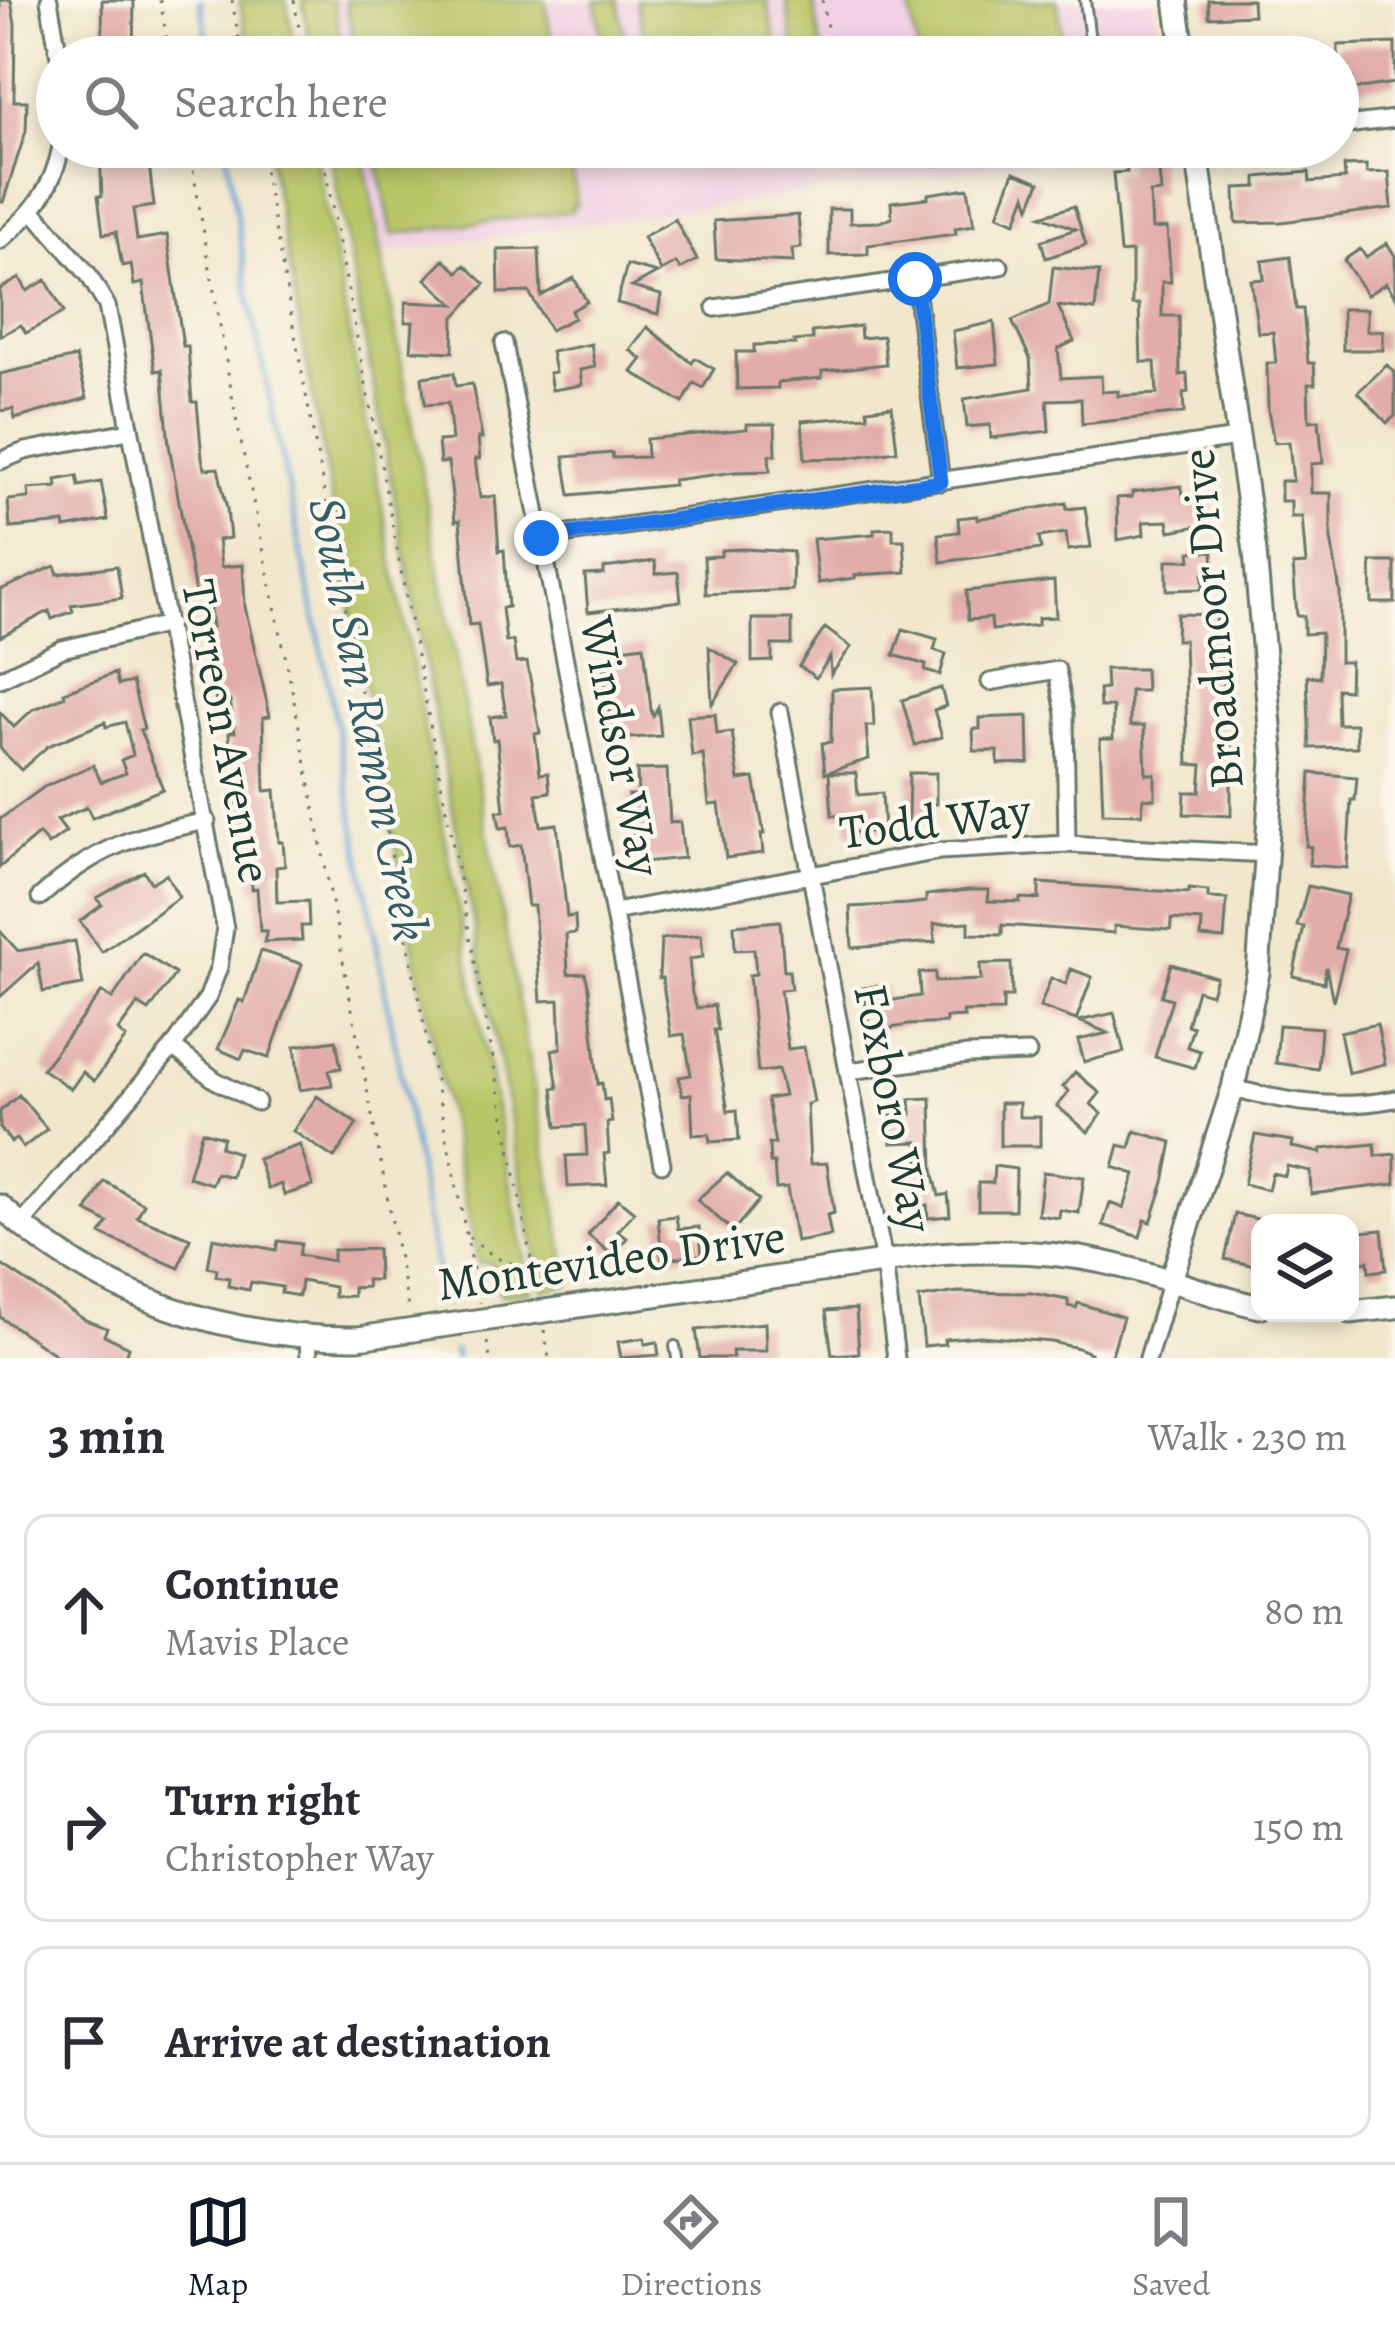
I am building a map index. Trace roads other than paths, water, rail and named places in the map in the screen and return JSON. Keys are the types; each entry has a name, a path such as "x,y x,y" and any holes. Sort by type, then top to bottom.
{"street":[{"path":"49,0 55,36"},
{"path":"1176,0 1181,36"},
{"path":"1359,123 1395,118"},
{"path":"0,242 34,212 57,168"},
{"name":"Broadmoor Drive","path":"1148,1358 1233,1088 1258,973 1269,854 1273,760 1266,648 1199,168"},
{"name":"Torreon Avenue","path":"21,1225 173,1047 208,997 226,928 107,306 88,274 34,212"},
{"path":"715,308 1000,266"},
{"path":"915,279 941,482"},
{"name":"Windsor Way","path":"504,343 662,1164"},
{"path":"0,461 25,451 129,431"},
{"path":"541,538 1238,438"},
{"path":"0,679 62,649 169,624"},
{"path":"991,682 1057,670 1065,714 1067,844"},
{"name":"Foxboro Way","path":"780,712 884,1262 896,1358"},
{"path":"40,897 107,847 207,821"},
{"name":"Todd Way","path":"614,912 940,851 1067,844 1269,854"},
{"path":"173,1047 215,1080 257,1102"},
{"path":"849,1071 968,1055 1028,1053"},
{"path":"1233,1088 1287,1103 1351,1107 1395,1099"},
{"name":"Montevideo Drive","path":"0,1206 64,1257 117,1287 178,1312 309,1348 990,1250 1101,1261 1251,1304"},
{"path":"1359,1311 1395,1307"}],"lane":[{"path":"1085,0 1089,36"},
{"path":"675,1346 677,1358"}],"waterway":[{"name":"South San Ramon Creek","path":"200,0 207,36"},
{"name":"South San Ramon Creek","path":"229,168 249,298 329,685 443,1305"},
{"name":"South San Ramon Creek","path":"454,1351 455,1358"}]}
